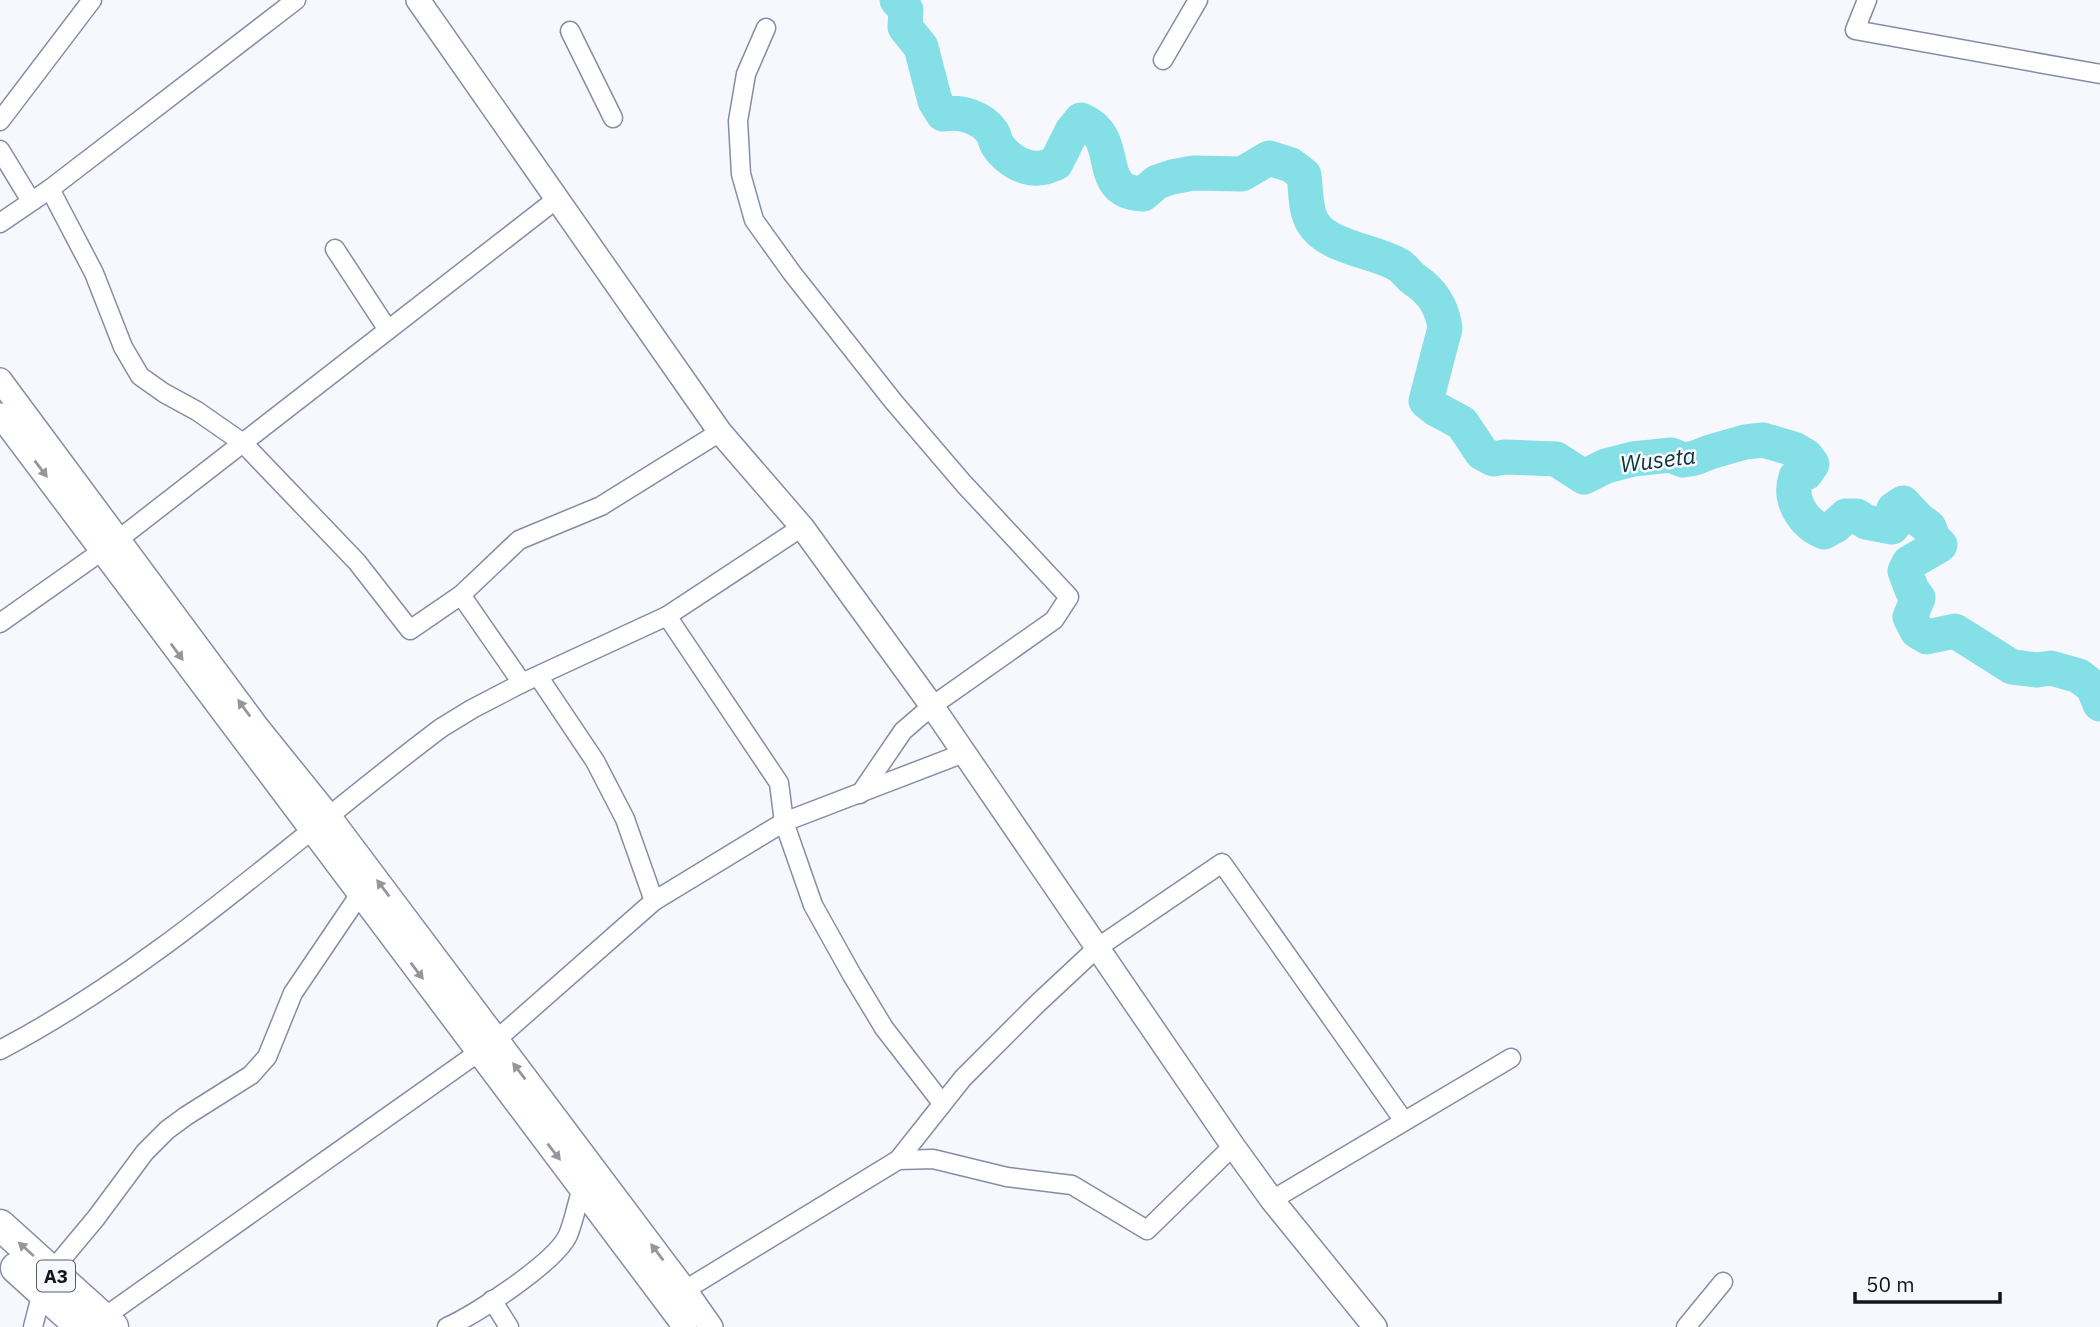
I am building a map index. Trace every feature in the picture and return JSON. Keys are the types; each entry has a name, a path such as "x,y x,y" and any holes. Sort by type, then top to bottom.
{"highway":[{"name":"A3","path":"0,1226 47,1282"},
{"name":"A3","path":"0,1253 47,1282 99,1324"}],"street":[{"path":"0,121 92,0"},
{"path":"0,223 50,189 296,0"},
{"path":"418,0 720,432 802,527 932,706 1233,1146 1272,1200 1375,1327"},
{"path":"1163,60 1198,0"},
{"path":"1867,0 1854,30 2100,74"},
{"path":"766,28 746,74 738,121 741,174 754,220 792,274 893,401 964,484 1069,597 1054,620 932,706 903,731 860,794"},
{"path":"570,31 614,118"},
{"path":"0,150 31,201"},
{"path":"50,189 94,273 123,347 140,376 243,443 357,562 410,630 461,595 519,540 601,506 720,432"},
{"path":"0,623 111,545 558,198"},
{"path":"335,249 388,330"},
{"path":"0,380 111,545"},
{"path":"0,415 111,545 258,728 321,823 487,1046 582,1188 685,1327"},
{"path":"0,1050 150,957 441,728 530,679 667,615 802,527"},
{"path":"461,595 595,761 625,818 654,901"},
{"path":"667,615 779,783 784,822 813,905 852,975 884,1028 942,1103"},
{"path":"99,1324 487,1046 654,901 784,822 964,754"},
{"path":"321,823 360,894 685,1290 711,1327"},
{"path":"685,1290 898,1160 963,1078 1097,948 1222,863 1404,1121"},
{"path":"33,1327 47,1282 145,1152 186,1116 251,1075 267,1057 293,993 360,894"},
{"path":"1272,1200 1511,1058"},
{"path":"898,1160 933,1159 1007,1177 1072,1185 1147,1230 1233,1146"},
{"path":"447,1327 470,1317 549,1259 567,1237 582,1188"},
{"path":"1686,1327 1723,1282"},
{"path":"492,1300 509,1327"}],"waterway":[{"name":"Wuseta","path":"897,0 906,10 905,27 921,47 935,101 943,114 964,114 982,122 992,132 1002,151 1022,165 1040,168 1056,163 1072,131 1081,120 1094,128 1102,139 1112,174 1118,184 1127,191 1143,194 1157,182 1193,173 1242,174 1269,158 1291,165 1304,175 1308,213 1319,231 1339,243 1399,265 1436,301 1445,328 1426,401 1462,423 1482,453 1493,459 1556,459 1584,477 1606,466 1633,459 1671,455 1683,460 1745,442 1763,440 1794,449 1806,456 1812,464 1806,473 1796,477 1794,494 1799,510 1816,528 1824,532 1846,516 1857,516 1866,522 1892,527 1897,520 1894,509 1903,503 1929,527 1933,538 1940,545 1909,563 1905,571 1918,598 1910,617 1917,631 1927,637 1955,631 2012,667 2037,670 2051,668 2079,676 2093,687 2100,704"}]}
